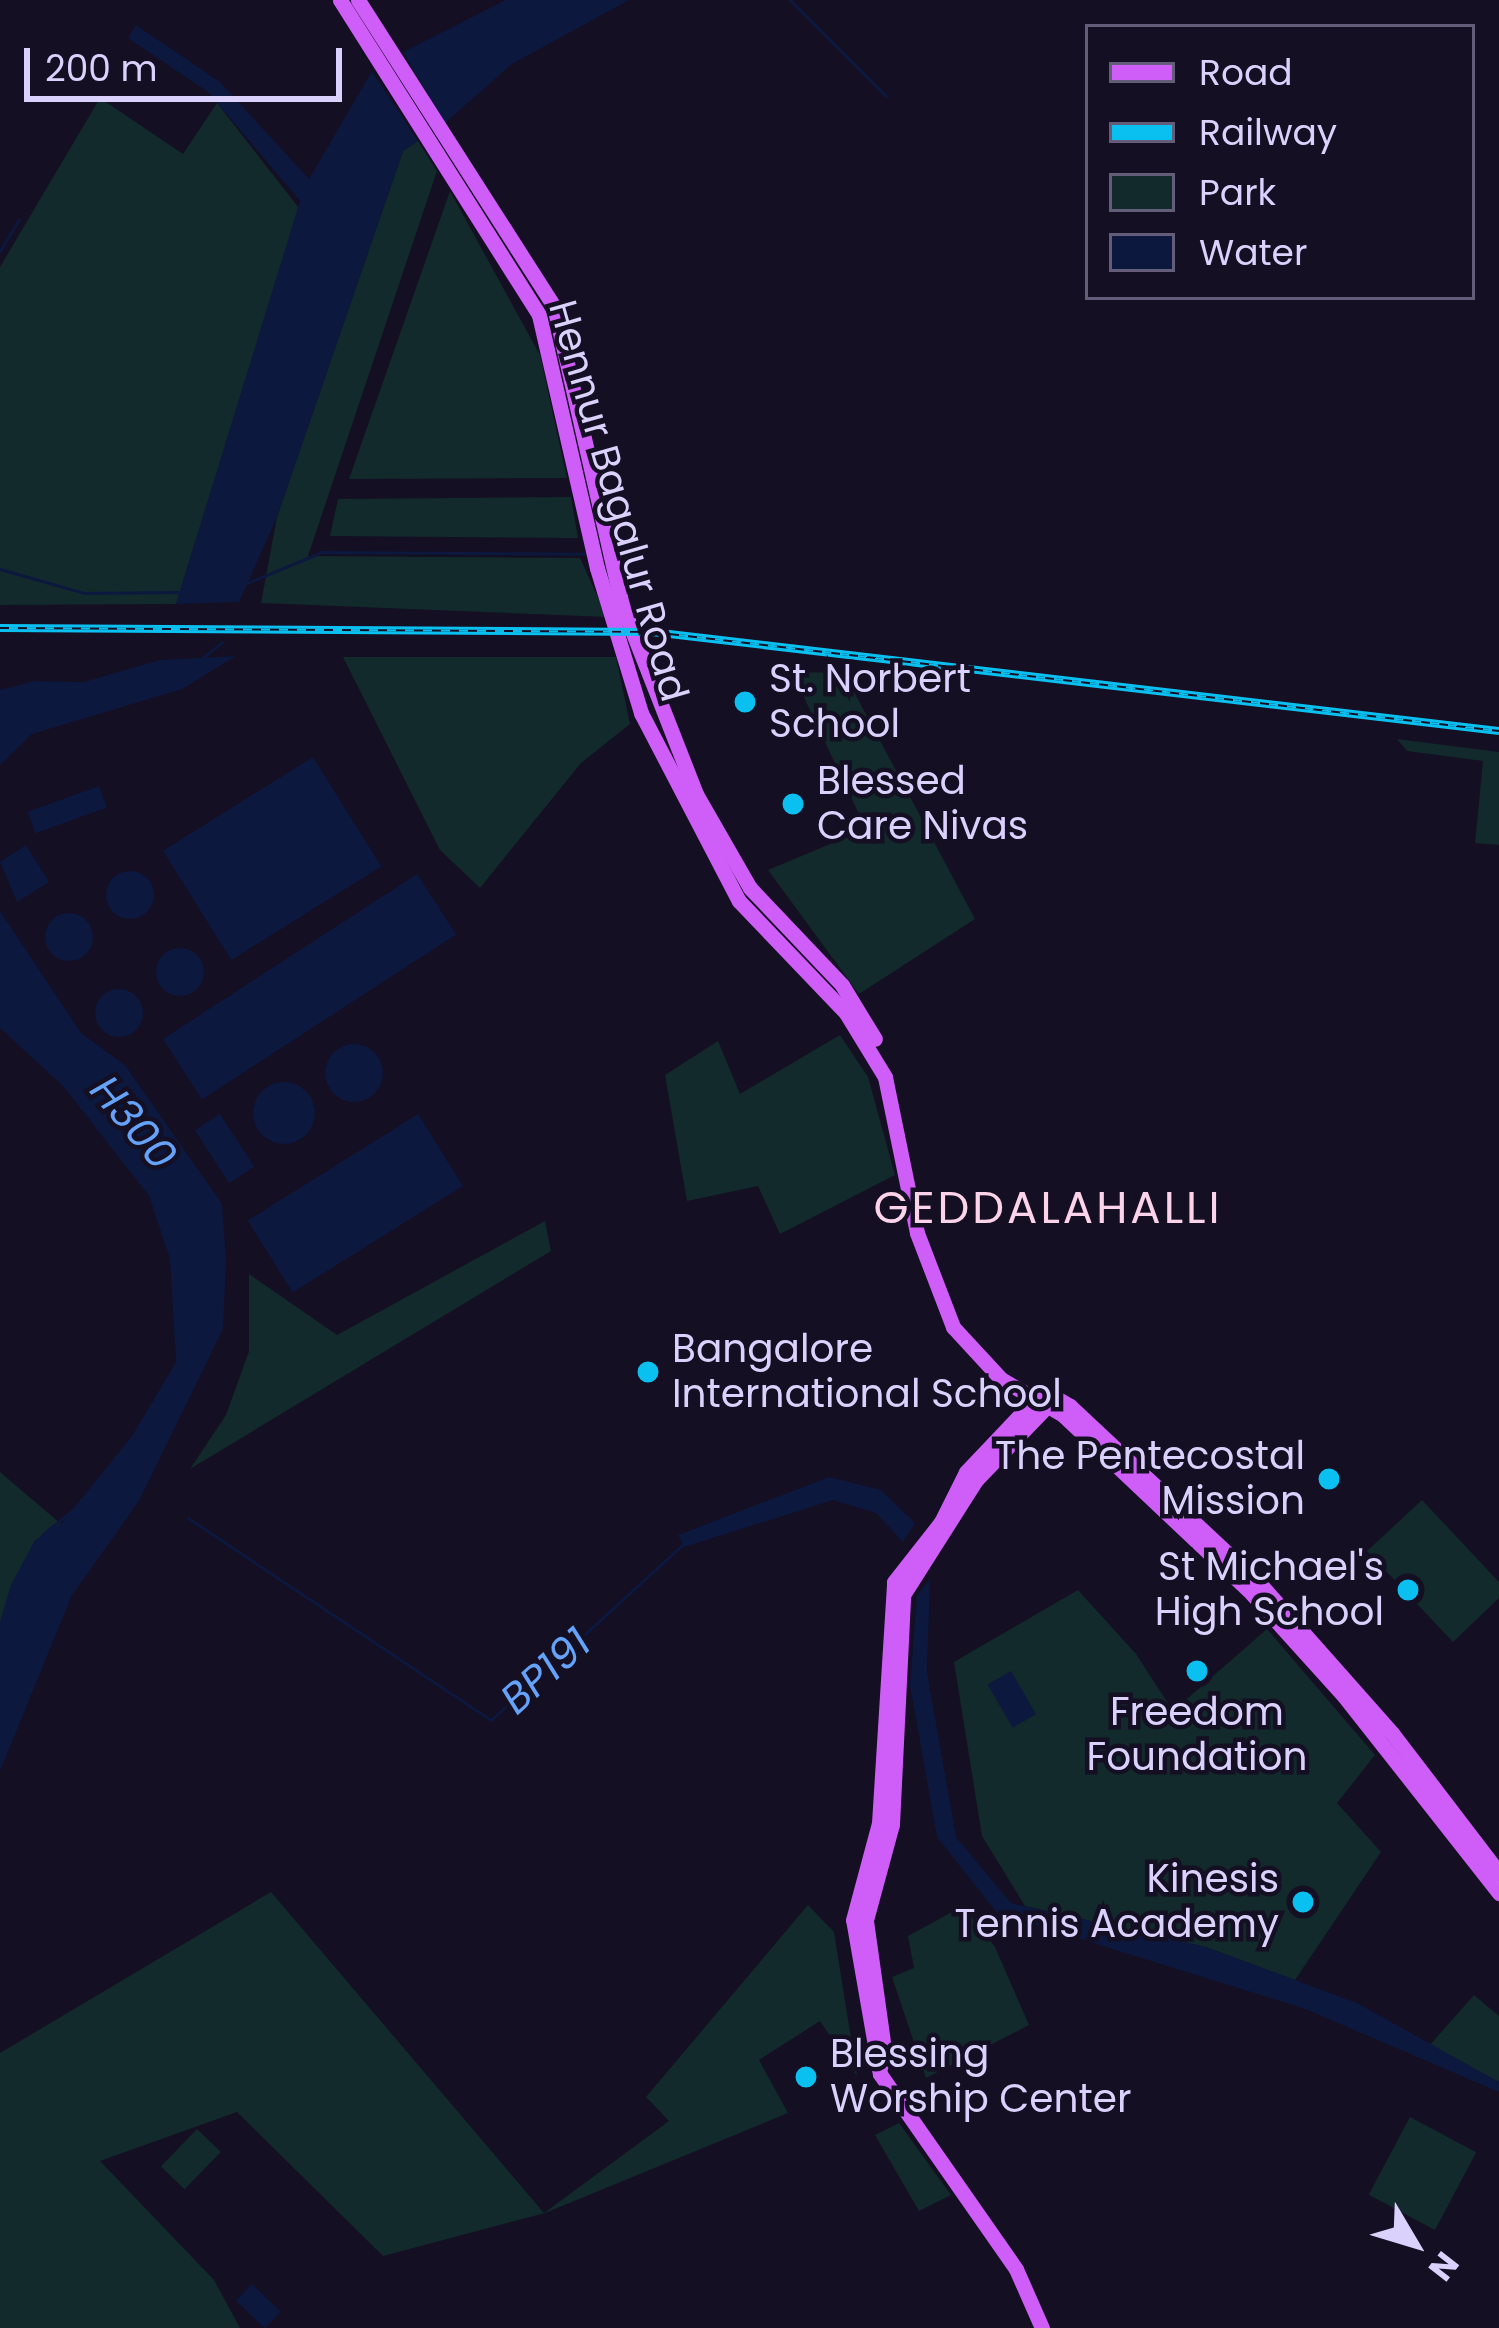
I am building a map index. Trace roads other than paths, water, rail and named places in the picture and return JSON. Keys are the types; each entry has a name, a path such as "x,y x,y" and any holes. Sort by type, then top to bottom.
{"main road":[{"path":"340,0 380,53"},
{"path":"358,0 380,53"},
{"name":"Hennur Bagalur Road","path":"380,53 539,315 593,517 635,644 696,794 750,888 842,985 894,1072 926,1231 962,1322 1000,1367 1046,1398 1261,1586 1392,1733 1499,1874"},
{"path":"1042,2328 1016,2269 904,2117 879,2069 885,2056 866,1920 892,1824 903,1594 918,1560 976,1480 1046,1398"},
{"name":"Hennur Bagalur Road","path":"1046,1398 1266,1609 1499,1893"}],"water":[{"path":"506,0 629,0 512,64 445,123 403,52"},
{"path":"136,25 220,82 309,179 372,71 418,141 403,151 277,517 239,602 176,604 300,201 208,92 128,38"},
{"path":"236,656 182,689 32,734 0,765 0,690 35,681 84,682 160,660"},
{"path":"313,757 381,866 231,960 163,851"},
{"path":"99,786 107,808 35,834 28,812"},
{"path":"26,845 49,882 17,902 0,862"},
{"path":"130,871 147,878 154,895 147,912 130,919 113,912 106,895 113,878"},
{"path":"417,874 456,934 202,1099 163,1039"},
{"path":"0,911 81,1033 125,1065 222,1204 226,1260 223,1329 139,1501 72,1595 0,1771 0,1622 11,1585 35,1540 61,1524 132,1436 176,1362 170,1259 149,1196 64,1087 0,1028"},
{"path":"69,913 86,920 93,937 86,954 69,961 52,954 45,937 52,920"},
{"path":"180,948 197,955 204,972 197,989 180,996 163,989 156,972 163,955"},
{"path":"119,989 136,996 143,1013 136,1030 119,1037 102,1030 95,1013 102,996"},
{"path":"354,1044 374,1053 383,1073 374,1093 354,1102 334,1093 325,1073 334,1053"},
{"path":"284,1082 306,1091 315,1113 306,1135 284,1144 262,1135 253,1113 262,1091"},
{"path":"220,1114 254,1167 229,1183 195,1130"},
{"path":"418,1114 463,1186 293,1293 248,1221"},
{"path":"829,1477 881,1490 915,1523 903,1542 876,1513 833,1500 684,1547 678,1535"},
{"path":"930,1579 927,1672 956,1837 1011,1903 1206,1947 1357,2003 1499,2082 1499,2092 1303,2008 997,1913 937,1837 910,1685 917,1595"},
{"path":"1011,1671 1036,1714 1013,1728 988,1684"},
{"path":"252,2284 281,2312 264,2328 236,2301"}],"waterway":[{"path":"790,0 886,96"},
{"path":"0,251 19,219"},
{"path":"247,583 322,552 585,554"},
{"path":"0,569 84,593 180,592"},
{"name":"H300","path":"200,660 222,642"},
{"name":"H300","path":"42,1535 75,1508"},
{"name":"BP191","path":"188,1518 491,1720 682,1545"}],"railway":[{"path":"0,628 652,632 1499,731"}],"place":[{"name":"St. Norbert School","path":"745,702"},
{"name":"Blessed Care Nivas","path":"793,804"},
{"name":"Bangalore International School","path":"648,1372"},
{"name":"The Pentecostal Mission","path":"1329,1479"},
{"name":"St Michael's High School","path":"1408,1590"},
{"name":"Freedom Foundation","path":"1197,1671"},
{"name":"Kinesis Tennis Academy","path":"1303,1902"},
{"name":"Blessing Worship Center","path":"806,2077"}],"district":[{"name":"GEDDALAHALLI","path":"1048,1208"}]}
